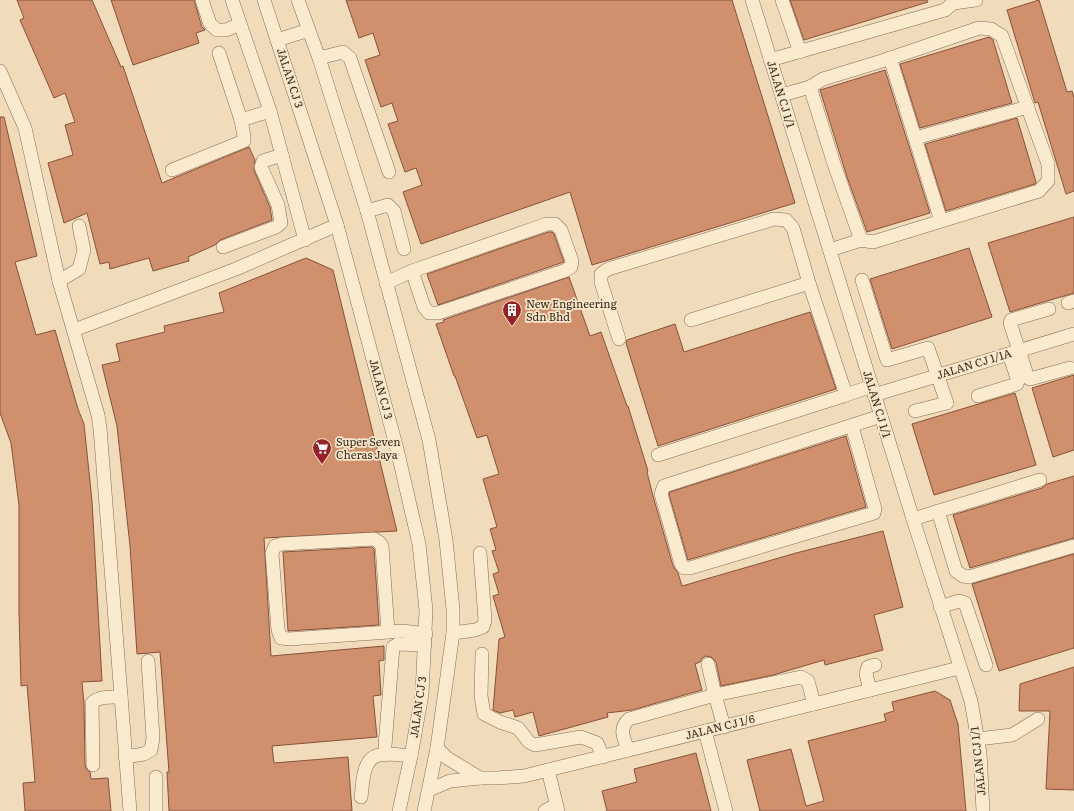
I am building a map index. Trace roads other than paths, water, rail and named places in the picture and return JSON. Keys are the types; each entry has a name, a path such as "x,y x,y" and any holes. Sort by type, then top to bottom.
{"street":[{"path":"202,0 210,24 216,30 226,30 240,24"},
{"path":"232,0 270,111 305,240"},
{"name":"JALAN CJ 3","path":"264,0 337,225 397,449 419,544 426,610 422,694 399,811"},
{"path":"298,0 319,58 367,210 429,440 446,540 453,609 453,633 437,748 424,811"},
{"name":"JALAN CJ 1/1","path":"752,0 970,701 978,740 983,811"},
{"path":"782,0 800,52"},
{"path":"770,60 945,10 953,1 976,0"},
{"path":"782,95 810,87 823,79 979,28 991,29 1002,36 1048,164 1048,181 1039,191 873,242 861,240 830,250"},
{"path":"278,40 309,30"},
{"path":"319,58 343,52 350,58 389,172"},
{"path":"172,170 244,141 241,120 219,53"},
{"path":"890,58 941,221"},
{"path":"0,71 25,128 59,281 98,414 130,811"},
{"path":"810,87 834,164 861,240"},
{"path":"915,138 1028,107"},
{"path":"241,120 270,111"},
{"path":"223,247 276,227 281,223 278,205 262,167 263,161 282,155"},
{"path":"367,210 388,205 392,207 404,249"},
{"path":"619,339 601,282 601,274 608,269 774,219 786,220 793,228 846,395"},
{"path":"386,283 412,271 547,224 555,224 561,230 572,261 571,267 564,271 438,313 429,312 424,307 412,271"},
{"path":"74,330 236,269 337,225"},
{"path":"59,281 78,269 84,250 79,226"},
{"path":"862,280 887,360 928,348 947,403 915,411"},
{"path":"691,320 810,283"},
{"path":"978,396 1017,384 1018,381 1010,323 1011,320 1049,309"},
{"name":"JALAN CJ 1/1A","path":"658,454 846,395 873,391 937,376 1074,334"},
{"path":"1014,352 1028,378 1030,379 1070,368"},
{"path":"852,426 875,509 874,512 690,568 684,568 681,564 661,494 664,486 881,416"},
{"path":"913,519 1040,480"},
{"path":"938,511 956,571 962,576 969,577 1074,546"},
{"path":"388,632 382,546 380,542 374,539 282,544 275,546 272,552 278,630 281,638 289,639 403,631 425,640"},
{"path":"453,633 475,630 483,627 485,620 480,553"},
{"path":"940,607 959,601 965,603 986,665"},
{"path":"385,746 393,647 398,644 425,640"},
{"path":"482,654 481,696 484,714 500,722 518,728 529,742 535,745 581,737 597,744 603,757"},
{"path":"125,756 144,754 151,750 153,738 148,661"},
{"path":"708,664 724,727"},
{"path":"870,690 866,674 868,667 875,665"},
{"name":"JALAN CJ 1/6","path":"429,790 450,781 524,776 959,668"},
{"path":"628,750 622,731 623,724 629,719 715,695 801,677 808,682 814,704"},
{"path":"93,766 92,704 95,700 103,698 121,697"},
{"path":"978,740 1012,735 1038,719"},
{"path":"705,731 726,811"},
{"path":"437,748 447,758 480,778"},
{"path":"361,797 364,770 371,759 379,755 411,756"},
{"path":"545,811 557,808 548,770"},
{"path":"156,777 156,811"}],"place":[{"name":"New Engineering Sdn Bhd","path":"512,327"},
{"name":"Super Seven Cheras Jaya","path":"322,465"}]}
